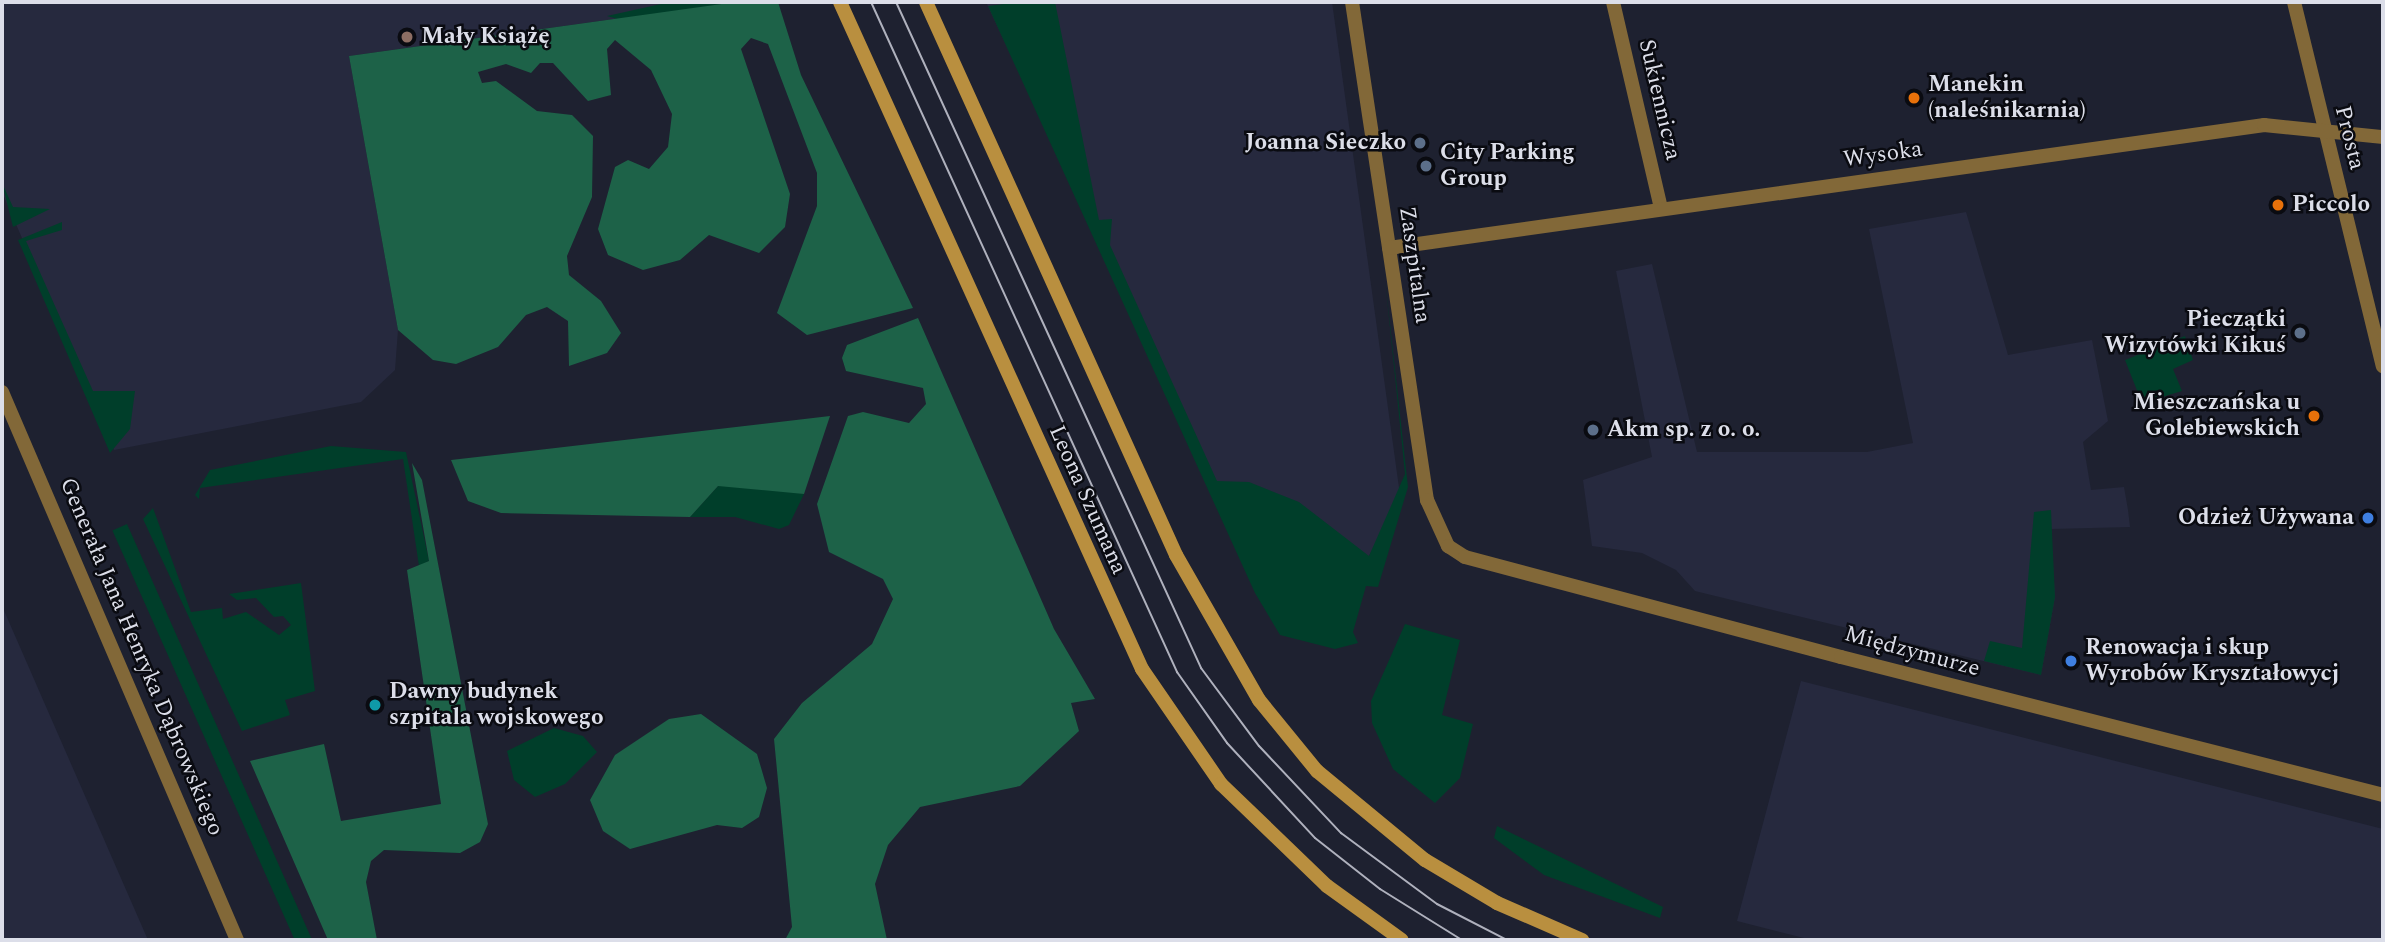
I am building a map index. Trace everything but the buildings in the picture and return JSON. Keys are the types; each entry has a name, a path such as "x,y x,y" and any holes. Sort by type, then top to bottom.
{"street":[{"name":"Leona Szumana","path":"840,2 1142,669 1221,784 1327,886 1402,940"},
{"path":"926,2 1176,555 1217,632 1259,700 1317,771 1425,860 1497,903 1582,940"},
{"name":"Zaszpitalna","path":"1352,2 1427,500 1438,533"},
{"name":"Sukiennicza","path":"1613,2 1661,209"},
{"name":"Prosta","path":"2294,2 2383,366"},
{"name":"Wysoka","path":"1389,248 2258,126 2323,129 2383,137"},
{"name":"Generała Jana Henryka Dąbrowskiego","path":"2,392 237,940"},
{"name":"Międzymurze","path":"1438,533 1465,556 2238,763 2383,795"}],"shaded area":[{"path":"2,2 736,2 349,56 398,330 395,370 361,402 114,450 2,192"},
{"path":"986,2 1332,2 1400,495 1369,556 1280,630"},
{"path":"1966,212 2008,355 2092,340 2108,421 2083,442 2091,490 2124,487 2128,510 2130,527 2051,529 2055,597 2041,675 1695,591 1676,570 1642,553 1592,546 1583,480 1652,457 1616,271 1652,264 1697,452 1867,452 1913,443 1869,229"},
{"path":"2,606 148,940 2,940"},
{"path":"1801,681 2383,829 2383,940 1812,940 1737,921"}],"green space":[{"path":"670,2 736,2 621,20 607,16"},
{"path":"736,2 778,2 801,75 913,308 807,335 777,313 817,206 817,173 768,44 751,38 741,49 790,194 785,227 759,253 709,235 680,260 643,270 608,255 598,229 615,167 628,160 649,169 668,147 672,114 651,70 615,40 607,49 611,95 588,101 553,63 540,63 531,73 506,64 478,72 482,83 496,81 537,111 572,115 593,136 592,197 567,256 569,275 601,301 621,333 607,353 569,366 568,321 547,307 526,315 498,347 456,364 433,360 398,330 349,56"},
{"path":"1019,2 1055,2 1099,220 1112,219 1110,245 1217,481 1249,482 1299,502 1369,556 1405,474 1385,279 1408,487 1378,587 1366,586 1353,632 1358,643 1335,649 1280,635 1255,593 988,6"},
{"path":"2,183 13,207 50,209 13,227"},
{"path":"62,222 62,230 26,241 93,391 135,391 130,429 110,453 18,240"},
{"path":"918,318 1054,629 1095,699 1071,703 1079,731 1020,786 920,807 888,845 875,884 887,940 785,940 792,927 774,739 802,703 872,644 893,599 883,579 829,552 817,504 848,416 863,412 909,423 926,404 923,388 846,371 842,358 847,345"},
{"path":"2185,336 2193,360 2173,369 2182,391 2142,403 2125,360"},
{"path":"830,416 804,494 718,486 690,517 501,513 468,501 451,460"},
{"path":"331,446 406,452 429,561 419,566 403,459 200,488 199,499 195,495 210,470"},
{"path":"412,463 422,480 488,824 480,842 460,853 384,850 371,861 366,882 377,940 328,940 250,761 324,744 341,821 441,804 407,570 429,561"},
{"path":"750,484 804,494 789,525 779,529 735,517 690,517 718,486"},
{"path":"153,508 191,612 222,608 223,619 246,612 279,635 291,625 283,616 274,617 256,598 237,600 229,594 301,583 315,691 285,700 290,715 242,731 143,519"},
{"path":"2051,510 2055,597 2041,675 1984,661 1990,641 2022,648 2034,512"},
{"path":"127,524 312,940 295,940 112,531"},
{"path":"1405,624 1460,640 1442,715 1473,724 1460,778 1435,803 1393,769 1372,723 1371,701"},
{"path":"701,714 757,754 767,788 759,817 742,828 717,825 630,849 603,831 590,800 615,755 669,719"},
{"path":"554,728 583,736 597,752 565,784 535,797 514,780 507,751"},
{"path":"1497,826 1663,907 1660,918 1544,875 1494,838"}],"tram line":[{"path":"871,2 1177,672 1227,743 1315,838 1380,889 1462,940"},
{"path":"896,2 1201,668 1259,746 1341,833 1437,904 1507,940"}],"place":[{"name":"Mały Książę","path":"407,37"},
{"name":"Manekin (naleśnikarnia)","path":"1914,98"},
{"name":"Joanna Sieczko","path":"1420,143"},
{"name":"City Parking Group","path":"1426,166"},
{"name":"Piccolo","path":"2278,205"},
{"name":"Pieczątki Wizytówki Kikuś","path":"2300,333"},
{"name":"Mieszczańska u Golebiewskich","path":"2314,416"},
{"name":"Akm sp. z o. o.","path":"1593,430"},
{"name":"Odzież Używana","path":"2368,518"},
{"name":"Renowacja i skup Wyrobów Kryształowycj","path":"2071,661"},
{"name":"Dawny budynek szpitala wojskowego","path":"375,705"}]}
